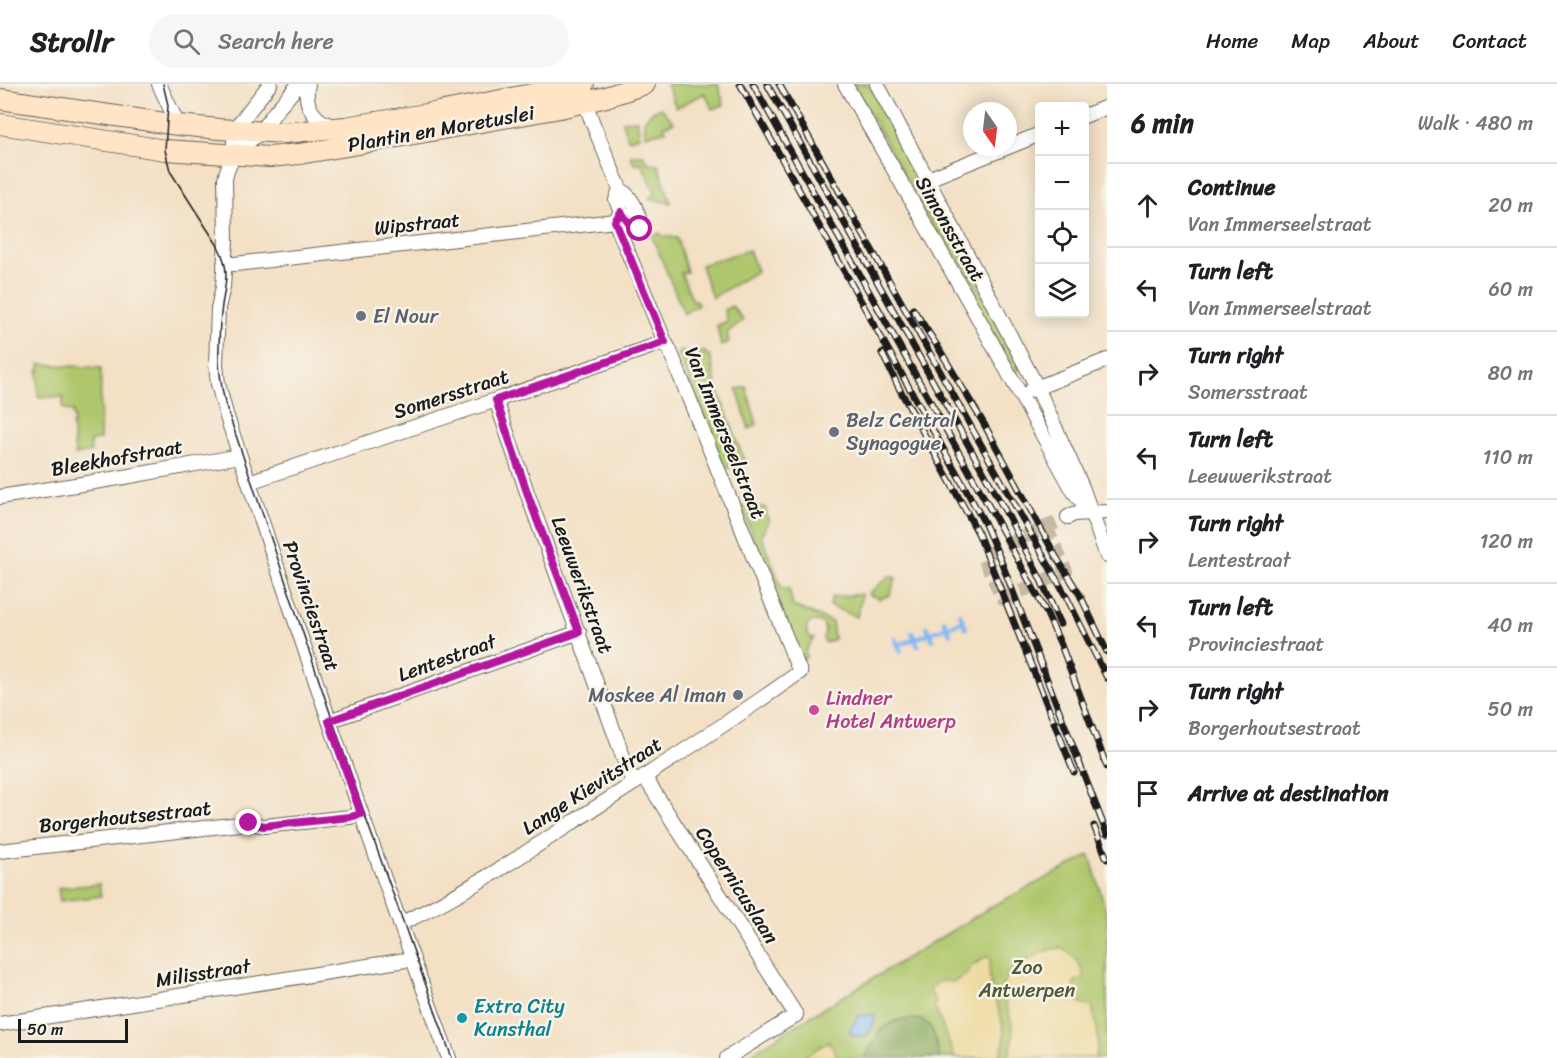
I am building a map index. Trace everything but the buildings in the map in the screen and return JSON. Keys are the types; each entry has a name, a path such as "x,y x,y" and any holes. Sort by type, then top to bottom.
{"main road":[{"name":"Plantin en Moretuslei","path":"0,99 178,125 284,133 345,127 583,91 626,91 645,84"},
{"name":"Plantin en Moretuslei","path":"0,124 165,150 270,157 299,154 583,91"}],"street":[{"path":"234,154 234,130 270,84"},
{"path":"234,154 260,132 299,84"},
{"path":"308,84 306,96 313,115 332,126 345,127"},
{"name":"Simonsstraat","path":"845,84 1074,492 1091,513"},
{"name":"Simonsstraat","path":"877,84 1037,387 1082,487 1091,513"},
{"path":"161,90 178,125"},
{"name":"Van Immerseelstraat","path":"583,91 620,189 628,194 633,202 640,220 640,229 618,216"},
{"path":"1089,114 1107,107"},
{"path":"1017,143 1035,136"},
{"name":"Provinciestraat","path":"234,154 225,179 226,240 218,308 216,364 221,398 329,721 448,1058"},
{"path":"928,179 986,156"},
{"name":"Van Immerseelstraat","path":"620,189 616,200 618,216 665,342 801,672"},
{"name":"Wipstraat","path":"224,264 258,262 618,216"},
{"name":"Somersstraat","path":"249,482 665,342"},
{"path":"1020,395 1107,360"},
{"name":"Leeuwerikstraat","path":"496,400 529,498 629,773 640,780"},
{"name":"Bleekhofstraat","path":"0,497 240,456"},
{"path":"1071,516 1107,512"},
{"path":"1091,513 1107,556"},
{"name":"Lentestraat","path":"329,721 579,632"},
{"name":"Lange Kievitstraat","path":"399,924 456,896 640,780 801,672"},
{"name":"Copernicuslaan","path":"640,780 796,1015 727,1058"},
{"name":"Borgerhoutsestraat","path":"0,851 249,823 264,826 361,814"},
{"name":"Milisstraat","path":"0,1024 412,959"}],"green space":[{"path":"667,84 718,84 724,105 712,109 705,93 676,108"},
{"path":"853,84 868,84 923,186 914,192"},
{"path":"661,108 674,122 664,126 666,131 645,135 644,120 653,111"},
{"path":"637,120 640,136 628,139 622,121"},
{"path":"630,155 643,155 648,163 658,164 671,203 649,198 656,194 641,162 635,165"},
{"path":"928,196 1023,368 1013,372 919,202"},
{"path":"660,233 661,236 677,238 687,272 681,273 693,301 696,300 698,305 684,314 652,236"},
{"path":"749,250 757,271 712,298 701,265"},
{"path":"732,306 743,320 727,333 729,342 721,346 717,326 727,321 724,310"},
{"path":"683,351 686,356 705,351 706,355 710,355 716,384 745,463 724,469 678,353"},
{"path":"40,364 101,368 100,439 90,442 91,452 75,455 73,412 63,409 63,397 38,397"},
{"path":"746,387 757,424 749,429 737,389"},
{"path":"741,507 765,507 769,522 761,535 782,588 789,588 793,606 832,622 834,639 826,643 823,639 825,631 823,625 820,622 811,622 807,631 809,637 814,638 805,651 807,657 802,660"},
{"path":"889,576 896,578 890,595 879,599 868,594"},
{"path":"862,594 857,617 830,606 832,597"},
{"name":"Zoo Antwerpen","path":"1090,855 1107,915 1107,1058 744,1058 991,907"},
{"path":"99,884 101,896 60,901 58,888"},
{"path":"897,1020 921,1020 931,1027 940,1058 865,1058 880,1030"}],"sand":[{"path":"1061,948 1076,960 1083,973 1084,978 1075,981 1074,990 1077,998 1083,1004 1092,1006 1098,1039 1095,1058 1008,1058 1013,1035 1003,995 1005,980 1014,969 1034,956"},
{"path":"989,956 991,984 1004,1033 1003,1046 998,1058 955,1058 934,1005 936,1002 929,989 941,981 954,982 967,974 971,966"},
{"path":"829,1041 838,1058 802,1058"}],"water":[{"path":"876,1014 872,1029 864,1037 853,1035 849,1030 858,1016"}],"waterway":[{"path":"960,614 966,628"},
{"path":"944,620 950,634"},
{"path":"898,645 963,621"},
{"path":"927,627 933,640"},
{"path":"912,633 918,646"},
{"path":"895,639 901,652"}],"tunnel":[{"path":"1046,527 1066,571 1003,599 983,556 1068,517"}],"tram line":[{"path":"163,84 168,105 165,150 170,171 218,246 226,269 219,354 225,403 364,813 452,1058"}],"railway":[{"path":"740,84 984,522 1107,834"},
{"path":"753,84 1046,612 1061,645 1107,767"},
{"path":"767,84 1008,516 1041,580 1060,624"},
{"path":"779,84 1067,598 1107,678"},
{"path":"913,309 984,424 1055,555 1080,595 1107,652"},
{"path":"882,353 978,533 1074,772"},
{"path":"1094,826 1107,859"}],"place":[{"name":"El Nour","path":"361,316"},
{"name":"Belz Central Synagogue","path":"834,432"},
{"name":"Moskee Al Iman","path":"738,695"},
{"name":"Lindner Hotel Antwerp","path":"814,710"},
{"name":"Extra City Kunsthal","path":"462,1018"}],"route":[{"path":"249,823 264,826 361,814 329,721 579,632 529,498 496,400 665,342 615,221 621,212 630,225 640,229"}]}
